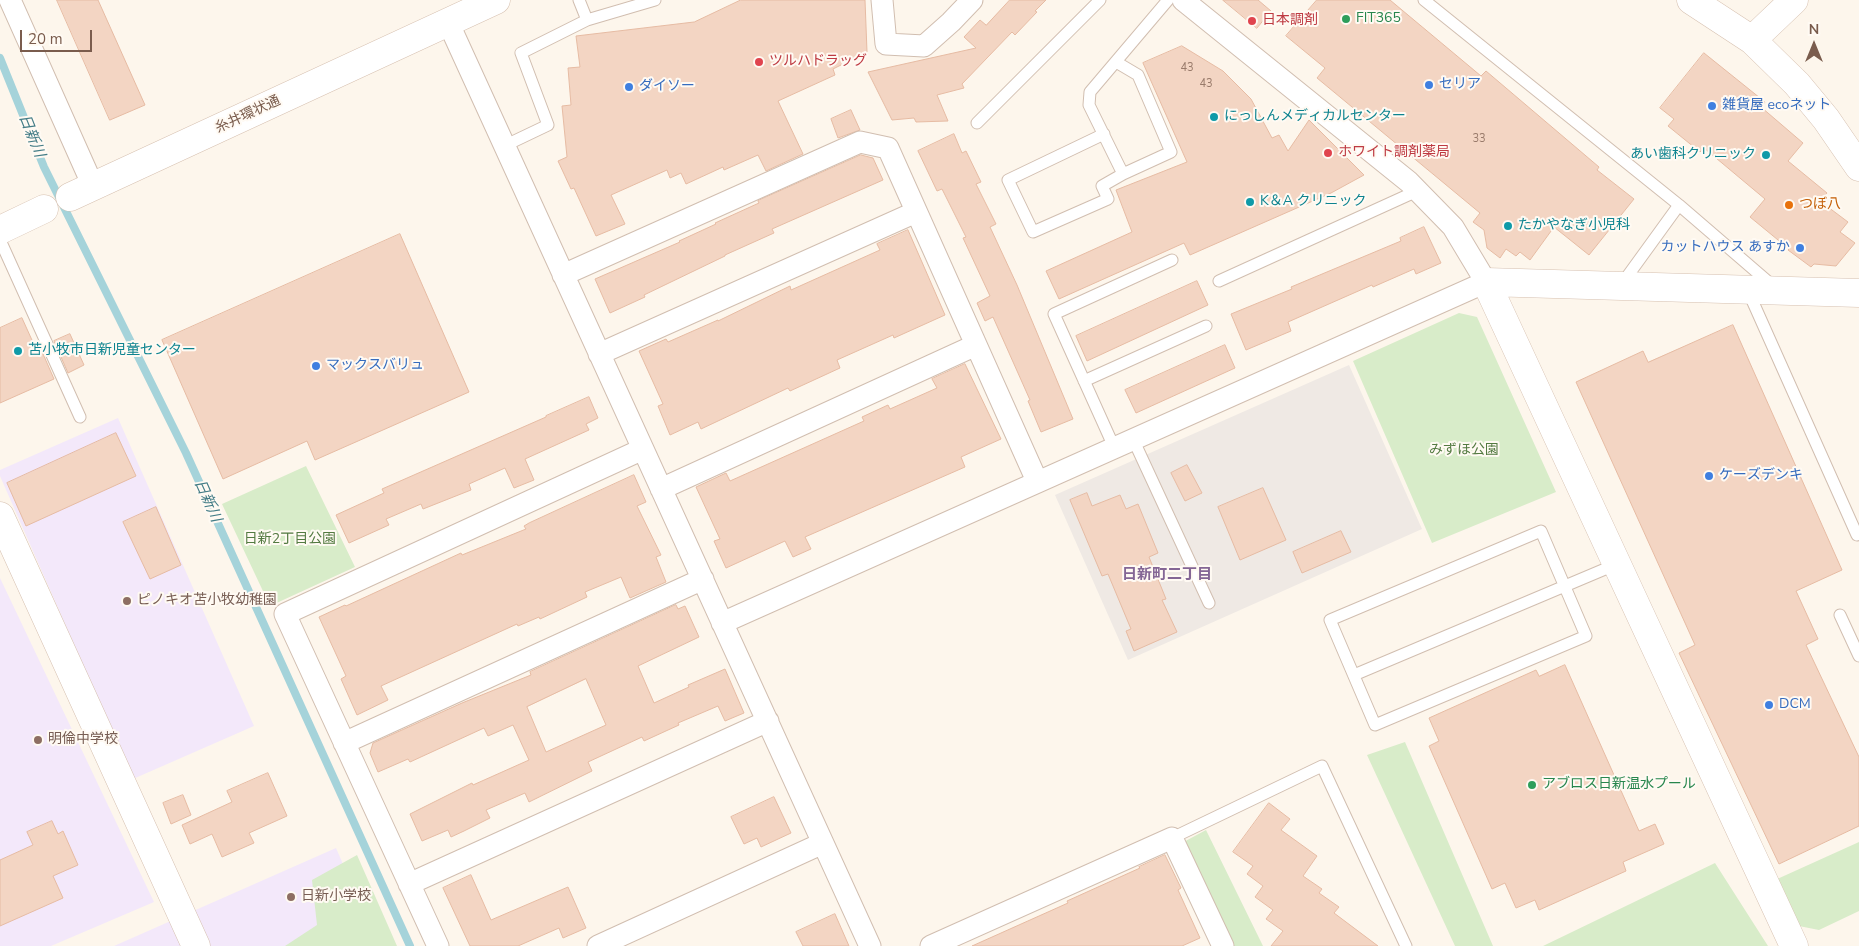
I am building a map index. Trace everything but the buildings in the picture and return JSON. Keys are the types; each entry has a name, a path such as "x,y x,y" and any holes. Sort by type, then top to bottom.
{"street":[{"path":"10,0 82,191"},
{"name":"糸井環状通","path":"0,230 460,11 496,0"},
{"path":"882,0 886,44 924,46 972,0"},
{"path":"1183,0 1417,191 1452,227 1486,282 1794,946"},
{"path":"1691,0 1752,40 1797,84 1826,119 1859,167"},
{"path":"1752,40 1794,0"},
{"path":"460,11 504,146 870,946"},
{"path":"563,274 860,142 888,148 1037,481"},
{"path":"600,354 916,212"},
{"path":"722,623 1486,282 1859,293"},
{"path":"661,489 976,344"},
{"path":"438,946 285,614 643,449"},
{"path":"0,516 196,946"},
{"path":"344,743 703,579"},
{"path":"409,884 768,722"},
{"path":"931,946 1172,838 1223,946"},
{"path":"598,946 823,843"}],"lane":[{"path":"579,0 587,20"},
{"path":"504,146 548,125 521,53 587,20 655,0"},
{"path":"977,123 1100,0"},
{"path":"1123,174 1089,105 1090,92 1168,0"},
{"path":"1424,0 1679,205 1778,291"},
{"path":"1104,134 1008,180 1033,232 1108,199 1102,186 1171,152 1138,75 1116,62"},
{"path":"1219,280 1417,191"},
{"path":"1620,286 1679,205"},
{"path":"0,240 80,416"},
{"path":"1172,260 1054,314 1084,381 1124,443 1209,603"},
{"path":"1748,290 1857,535"},
{"path":"1084,381 1206,326"},
{"path":"1542,531 1565,585 1586,636 1375,725 1330,620 1542,531"},
{"path":"1354,675 1617,564"},
{"path":"1840,615 1859,656"},
{"path":"1172,838 1322,766 1406,946"}],"shaded area":[{"path":"1349,365 1422,529 1128,660 1055,495"},
{"name":"ピノキオ苫小牧幼稚園","path":"118,418 254,726 133,779 0,476 0,470"},
{"name":"明倫中学校","path":"0,578 154,902 51,946 0,946"},
{"name":"日新小学校","path":"336,848 379,946 114,946"}],"green space":[{"name":"みずほ公園","path":"1459,313 1477,317 1556,492 1432,543 1353,361"},
{"name":"日新2丁目公園","path":"306,466 355,567 270,606 222,504"},
{"path":"1405,742 1493,946 1455,946 1367,755"},
{"path":"1206,830 1263,946 1230,946 1180,844"},
{"path":"1859,842 1859,911 1819,930 1799,926 1775,880"},
{"path":"357,855 397,946 285,946 317,925 312,880"},
{"path":"1715,863 1768,946 1543,946"}],"waterway":[{"name":"日新川","path":"0,58 44,167 186,453 410,946"}],"place":[{"name":"FIT365","path":"1346,19"},
{"name":"日本調剤","path":"1252,21"},
{"name":"ツルハドラッグ","path":"759,62"},
{"name":"セリア","path":"1429,85"},
{"name":"ダイソー","path":"629,87"},
{"name":"雑貨屋 ecoネット","path":"1712,106"},
{"name":"にっしんメディカルセンター","path":"1214,117"},
{"name":"ホワイト調剤薬局","path":"1328,153"},
{"name":"あい歯科クリニック","path":"1766,155"},
{"name":"K＆A クリニック","path":"1250,202"},
{"name":"つぼ八","path":"1789,205"},
{"name":"たかやなぎ小児科","path":"1508,226"},
{"name":"カットハウス あすか","path":"1800,248"},
{"name":"苫小牧市日新児童センター","path":"18,351"},
{"name":"マックスバリュ","path":"316,366"},
{"name":"ケーズデンキ","path":"1709,476"},
{"name":"ピノキオ苫小牧幼稚園","path":"127,601"},
{"name":"DCM","path":"1769,705"},
{"name":"明倫中学校","path":"38,740"},
{"name":"アブロス日新温水プール","path":"1532,785"},
{"name":"日新小学校","path":"291,897"}],"district":[{"name":"日新町二丁目","path":"1167,575"}]}
